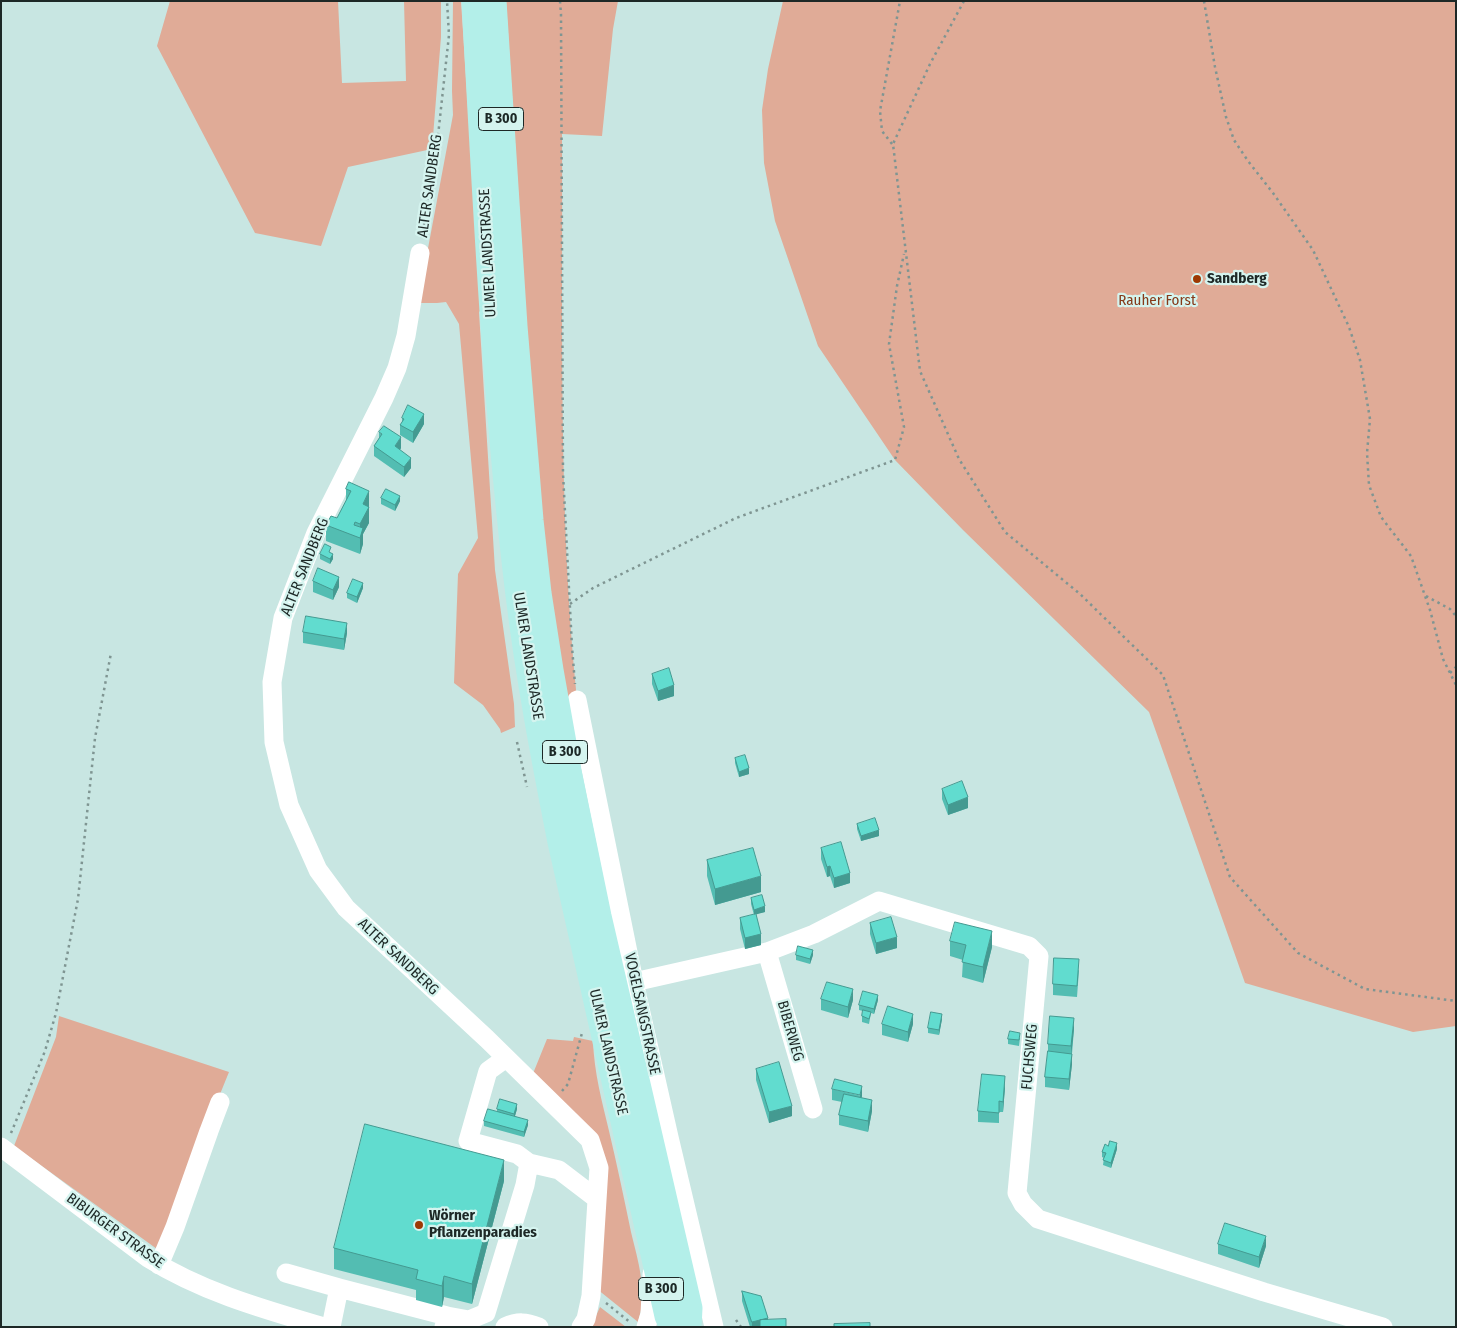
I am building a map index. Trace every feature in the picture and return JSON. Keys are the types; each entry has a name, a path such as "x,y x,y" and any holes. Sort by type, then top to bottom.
{"main road":[{"name":"ULMER LANDSTRASSE","path":"474,1 493,329 510,523 520,606 545,765 560,842 668,1318 672,1327"},
{"name":"ULMER LANDSTRASSE","path":"494,1 515,316 531,520 539,592 569,771 599,916 690,1308 689,1327"}],"street":[{"name":"ALTER SANDBERG","path":"420,253 406,336 397,368 384,398 316,533 284,618 272,682 274,742 289,805 318,870 346,908 506,1058 590,1140 599,1168 598,1199 591,1296 586,1319 581,1327"},
{"name":"VOGELSANGSTRASSE","path":"577,700 634,982 714,1327"},
{"name":"FUCHSWEG","path":"634,982 767,952 814,934 879,902 1029,946 1039,956 1017,1192 1024,1204 1038,1219 1264,1292 1383,1327"},
{"name":"BIBERWEG","path":"767,952 813,1109"},
{"path":"506,1058 488,1071 468,1141 517,1154 529,1163 559,1170 598,1199"},
{"path":"159,1266 220,1102"},
{"name":"BIBURGER STRASSE","path":"2,1147 159,1266 203,1287 255,1307 324,1327"},
{"path":"286,1273 445,1321 469,1320 486,1313 525,1185 529,1163"},
{"path":"646,1327 650,1314 653,1251"},
{"path":"331,1327 339,1288"},
{"path":"505,1327 516,1322 527,1322 539,1327"}],"path":[{"name":"ALTER SANDBERG","path":"420,253 437,145 448,34 447,1"},
{"path":"560,1 563,473 572,647 577,700"},
{"path":"893,144 882,131 880,111 900,1"},
{"path":"964,1 930,64 893,144 904,250 920,371 960,459 1005,532 1080,594 1163,675 1230,877 1298,953 1365,989 1456,1001"},
{"path":"1204,1 1226,117 1234,140 1313,250 1349,327 1360,360 1370,419 1367,453 1369,484 1381,518 1411,556 1426,596 1443,660 1456,685"},
{"path":"570,604 593,588 736,518 895,460 904,427 889,344 904,250"},
{"path":"1426,596 1450,609 1456,616"},
{"path":"2,1147 9,1138 38,1069 56,1013 78,899 95,738 111,653"},
{"path":"1450,673 1456,667"},
{"path":"553,1104 568,1084 583,1029"},
{"path":"591,1296 602,1300 636,1327"},
{"path":"736,1320 741,1327"}],"green space":[{"path":"170,1 338,1 342,83 406,81 404,1 441,1 441,37 432,149 348,167 321,246 255,233 157,46"},
{"path":"453,1 461,1 481,310 479,312 495,570 514,704 515,727 501,733 483,705 454,683 458,574 478,538 459,324 446,302 419,303 453,115"},
{"path":"506,1 618,1 613,29 602,136 562,134 564,488 571,629 577,700 566,704 546,571 531,393"},
{"name":"Rauher Forst","path":"783,1 1456,1 1456,1026 1413,1032 1245,983 1149,712 963,530 895,460 818,346 775,221 764,163 762,110 768,69"},
{"path":"59,1016 229,1072 157,1249 14,1146 56,1037"},
{"path":"574,1037 593,1041 599,1087 641,1277 642,1299 638,1322 597,1289 603,1161 532,1076 547,1039 573,1041"},
{"path":"600,1307 626,1327 591,1327"}],"building":[{"path":"408,405 424,414 413,432 400,425"},
{"path":"384,426 401,437 395,446 411,458 404,467 374,446 382,434 379,432"},
{"path":"349,482 369,491 363,504 369,507 360,524 355,522 354,525 363,528 360,538 326,525 331,516 337,518 351,491 346,489"},
{"path":"386,489 400,496 395,505 381,498"},
{"path":"325,544 331,547 329,552 333,554 330,559 320,554"},
{"path":"318,568 339,577 333,590 313,581"},
{"path":"353,579 363,583 357,597 347,593"},
{"path":"306,616 347,623 344,639 303,632"},
{"path":"669,668 674,685 658,691 652,674"},
{"path":"745,755 749,768 739,772 735,758"},
{"path":"962,781 968,797 948,805 942,789"},
{"path":"875,818 879,830 861,836 857,824"},
{"path":"841,842 850,873 834,878 830,866 827,867 821,848"},
{"path":"753,848 761,876 715,889 707,860"},
{"path":"762,895 765,906 754,910 751,898"},
{"path":"756,914 761,934 745,938 740,918"},
{"path":"891,917 897,937 876,943 870,923"},
{"path":"955,922 992,931 983,967 962,962 966,945 950,941"},
{"path":"798,946 813,950 810,959 796,955"},
{"path":"1054,958 1079,959 1077,986 1053,984"},
{"path":"827,982 853,989 848,1007 821,999"},
{"path":"863,991 878,995 874,1009 859,1005"},
{"path":"888,1006 913,1014 908,1032 882,1024"},
{"path":"863,1010 871,1012 869,1019 862,1016"},
{"path":"931,1012 942,1014 939,1030 928,1028"},
{"path":"1050,1016 1074,1018 1071,1046 1048,1044"},
{"path":"1010,1031 1020,1033 1019,1040 1008,1039"},
{"path":"1048,1051 1072,1054 1069,1079 1045,1077"},
{"path":"779,1062 792,1106 769,1112 756,1069"},
{"path":"982,1074 1005,1076 1003,1102 999,1101 999,1113 978,1111"},
{"path":"835,1079 862,1086 860,1095 832,1089"},
{"path":"844,1094 872,1100 868,1121 839,1115"},
{"path":"500,1099 517,1104 514,1114 497,1109"},
{"path":"488,1109 528,1120 524,1132 484,1121"},
{"name":"Wörner Pflanzenparadies","path":"365,1124 504,1160 472,1284 444,1276 442,1286 416,1279 418,1270 334,1248"},
{"path":"1110,1141 1117,1143 1111,1163 1103,1160 1106,1153 1102,1152 1105,1144 1108,1146"},
{"path":"1225,1223 1266,1236 1259,1257 1218,1244"},
{"path":"742,1291 761,1296 768,1318 752,1322"},
{"path":"786,1319 786,1327 760,1327 760,1320"},
{"path":"870,1323 870,1327 834,1327 834,1324"}],"place":[{"name":"Sandberg","path":"1197,279"},
{"name":"Wörner Pflanzenparadies","path":"419,1225"}]}
